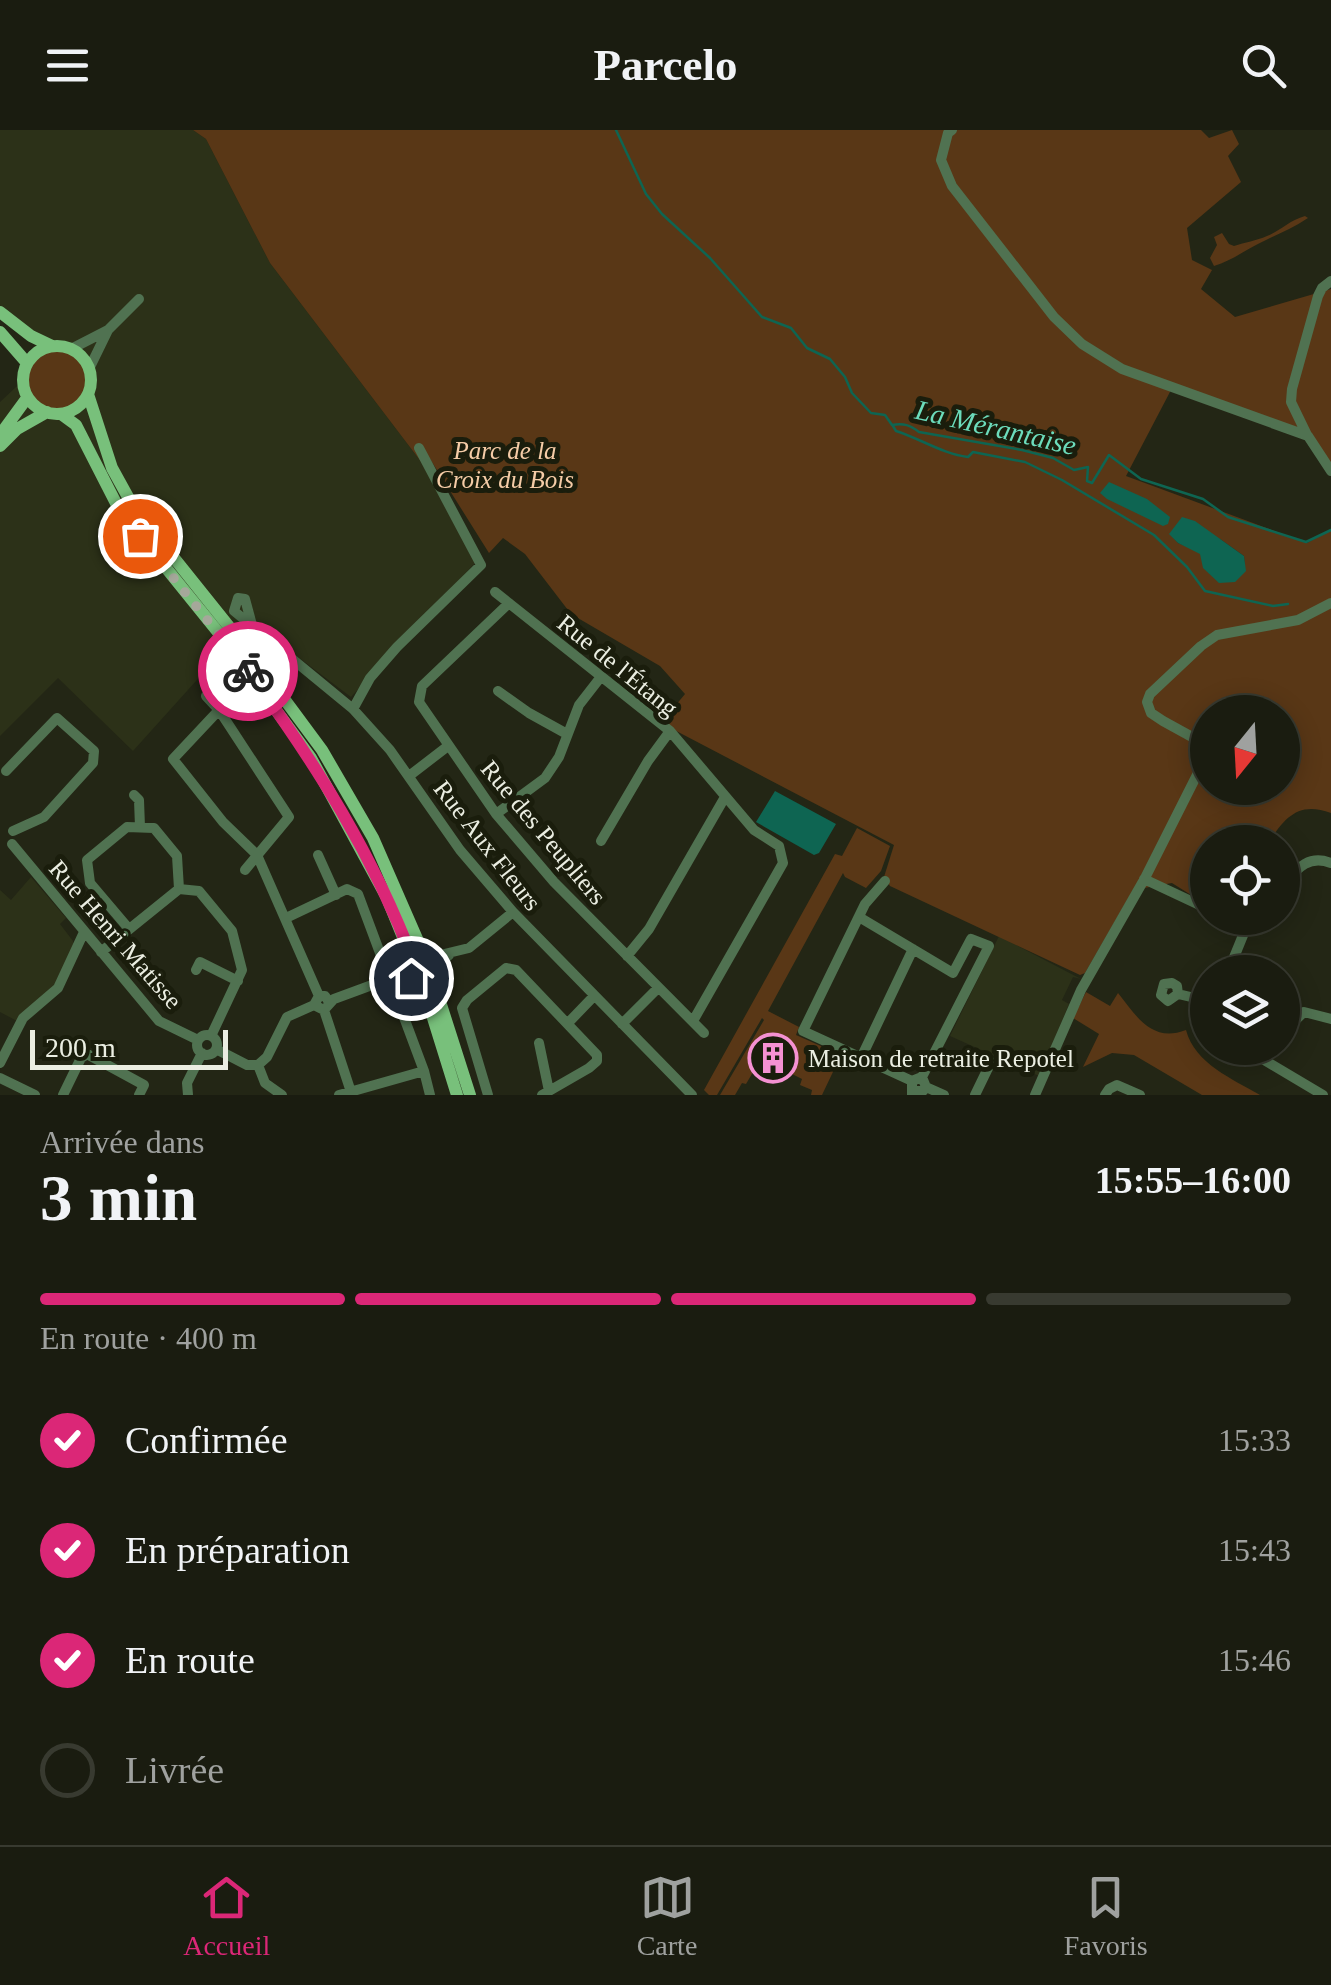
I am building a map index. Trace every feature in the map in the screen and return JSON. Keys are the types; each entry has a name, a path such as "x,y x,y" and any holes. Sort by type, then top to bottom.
{"main road":[{"path":"0,312 31,336 52,346 71,348 89,368 88,394 112,468 134,508 322,750 372,838 470,1095"},
{"path":"0,332 27,363"},
{"path":"52,346 42,349 27,363 22,378 28,398 76,425 120,512 230,648 311,758 422,965 456,1095"},
{"path":"0,446 17,429 76,408 88,394"},
{"path":"0,435 28,398"}],"street":[{"path":"952,130 941,160 952,186 1054,317 1082,344 1122,369 1308,436"},
{"path":"1331,280 1318,296 1291,402 1331,471"},
{"path":"89,368 108,330 139,299"},
{"path":"71,348 108,330"},
{"path":"353,710 370,678 397,647 481,564 419,448"},
{"name":"Rue de l'Étang","path":"495,592 670,731 754,830 780,846 783,862 692,1021"},
{"name":"Rue des Peupliers","path":"509,603 419,693 419,702 496,814 554,882 704,1034"},
{"path":"1035,1095 1081,990 1143,882 1206,755 1203,743 1151,713 1147,702 1153,690 1217,635 1298,620 1331,603"},
{"name":"Rue Aux Fleurs","path":"252,624 353,710 390,750 460,850 513,912 692,1095"},
{"path":"496,814 545,778 559,757 579,705 600,678"},
{"path":"498,691 567,734"},
{"path":"206,696 289,817 245,870"},
{"path":"218,710 173,759 223,822 257,855 322,1003 348,1094 424,1071"},
{"path":"0,828 13,831 44,817 93,763 94,751 57,718 6,772"},
{"path":"602,841 670,731"},
{"path":"408,776 448,746"},
{"path":"134,795 139,800 140,827"},
{"path":"627,956 649,928 725,797"},
{"path":"129,929 90,883 88,860 127,827 154,828 177,856 179,889"},
{"path":"6,845 15,838 13,831"},
{"name":"Rue Henri Matisse","path":"6,845 159,1020 198,1040"},
{"path":"318,854 336,895"},
{"path":"1300,866 1320,859 1331,863"},
{"path":"885,881 865,904 803,1030 917,1086 944,1095"},
{"path":"1143,882 1190,902"},
{"path":"101,952 179,889 199,891 232,931 242,970 211,1036 198,1040 202,1053 186,1083 188,1095"},
{"path":"286,918 347,890 358,894 391,977 430,1095"},
{"path":"216,1049 246,1065 258,1065 267,1056 287,1017 422,965 444,962 449,955 469,948 513,912"},
{"path":"859,917 953,973 971,940 988,944 917,1086"},
{"path":"0,1064 23,1018 58,988 84,932"},
{"path":"861,1058 913,949"},
{"path":"196,970 200,962 238,980"},
{"path":"488,1095 462,1008 466,1000 511,968 594,1050 596,1060 590,1068 546,1093 539,1043"},
{"path":"622,1024 658,988"},
{"path":"1178,994 1190,997"},
{"path":"568,1023 594,996"},
{"path":"1300,1016 1304,1012 1331,1019"},
{"path":"211,1036 216,1049"},
{"path":"202,1053 210,1054 216,1049"},
{"path":"63,1095 82,1058 88,1054 144,1084 139,1095"},
{"path":"975,1095 991,1062"},
{"path":"258,1065 265,1083 282,1095"},
{"path":"1273,1065 1323,1095"},
{"path":"0,1078 34,1095"},
{"path":"1105,1095 1117,1085 1140,1095"}],"shaded area":[{"path":"0,130 193,130 206,139 270,263 422,463 475,563 351,697 250,621 133,751 58,678 0,736 0,402 47,358 0,306"},
{"path":"31,877 66,918 60,924 74,947 56,983 17,1021 0,1012 0,890 11,900"},
{"path":"999,936 1081,979 1073,977 1062,1000 1069,1004 1039,1076 950,1036"}],"green space":[{"name":"Parc de la Croix du Bois","path":"193,130 1201,130 1209,138 1232,130 1239,144 1228,156 1241,182 1187,228 1192,260 1212,270 1201,289 1235,317 1331,289 1331,466 1310,436 1171,390 1126,476 1307,543 1331,530 1331,813 1302,810 1281,825 1190,825 1190,894 1172,883 1133,890 1085,973 1080,975 890,886 884,877 894,845 661,723 685,694 660,666 571,614 525,554 503,538 489,553 430,459 422,463 270,263 206,139","holes":["1173,530 1220,539 1244,556 1245,571 1178,543 1170,534"]},
{"path":"1305,216 1308,218 1292,228 1227,261 1214,266 1210,258 1217,245 1214,237 1222,233 1234,246 1267,236"},
{"path":"57,351 78,359 86,380 78,401 57,409 36,401 28,380 36,359"},
{"path":"857,828 890,846 881,871 866,888 843,873 768,1011 799,1027 796,1035 841,1055 822,1095 811,1095 812,1090 800,1085 802,1079 790,1073 786,1079 776,1075 794,1044 776,1033 746,1084 742,1083 735,1095 720,1095 762,1018 717,1095 709,1095 704,1090 835,854 842,856"},
{"path":"1086,992 1110,1006 1118,993 1139,1019 1155,1030 1186,1030 1190,1065 1212,1065 1260,1095 1202,1095 1134,1055 1112,1053 1083,1067 1099,1034 1073,1018"}],"water":[{"path":"1109,482 1147,499 1170,517 1168,524 1163,526 1107,499 1100,493"},
{"path":"1182,517 1195,521 1244,556 1246,571 1235,582 1219,583 1203,568 1200,554 1169,534"},
{"path":"775,791 836,824 819,853 814,855 756,822"}],"waterway":[{"name":"La Mérantaise","path":"616,130 646,194 662,214 710,258 762,317 791,328 807,348 830,359 852,393 871,413 885,415 892,425 903,424 919,432 1022,450 1053,458 1074,470 1088,467 1087,481 1092,483 1109,455 1141,479 1203,499 1228,517 1306,542 1331,530"},
{"path":"893,426 896,431 950,453 968,457 973,452 1025,462 1062,480 1154,535 1205,591 1273,606 1288,604"}],"way so far":[{"path":"140,536 248,671"}],"place":[{"name":"Maison de retraite Repotel","path":"773,1058"}],"route":[{"path":"248,671 311,758 378,879 414,963 399,965 388,972 392,982 411,978"}]}
